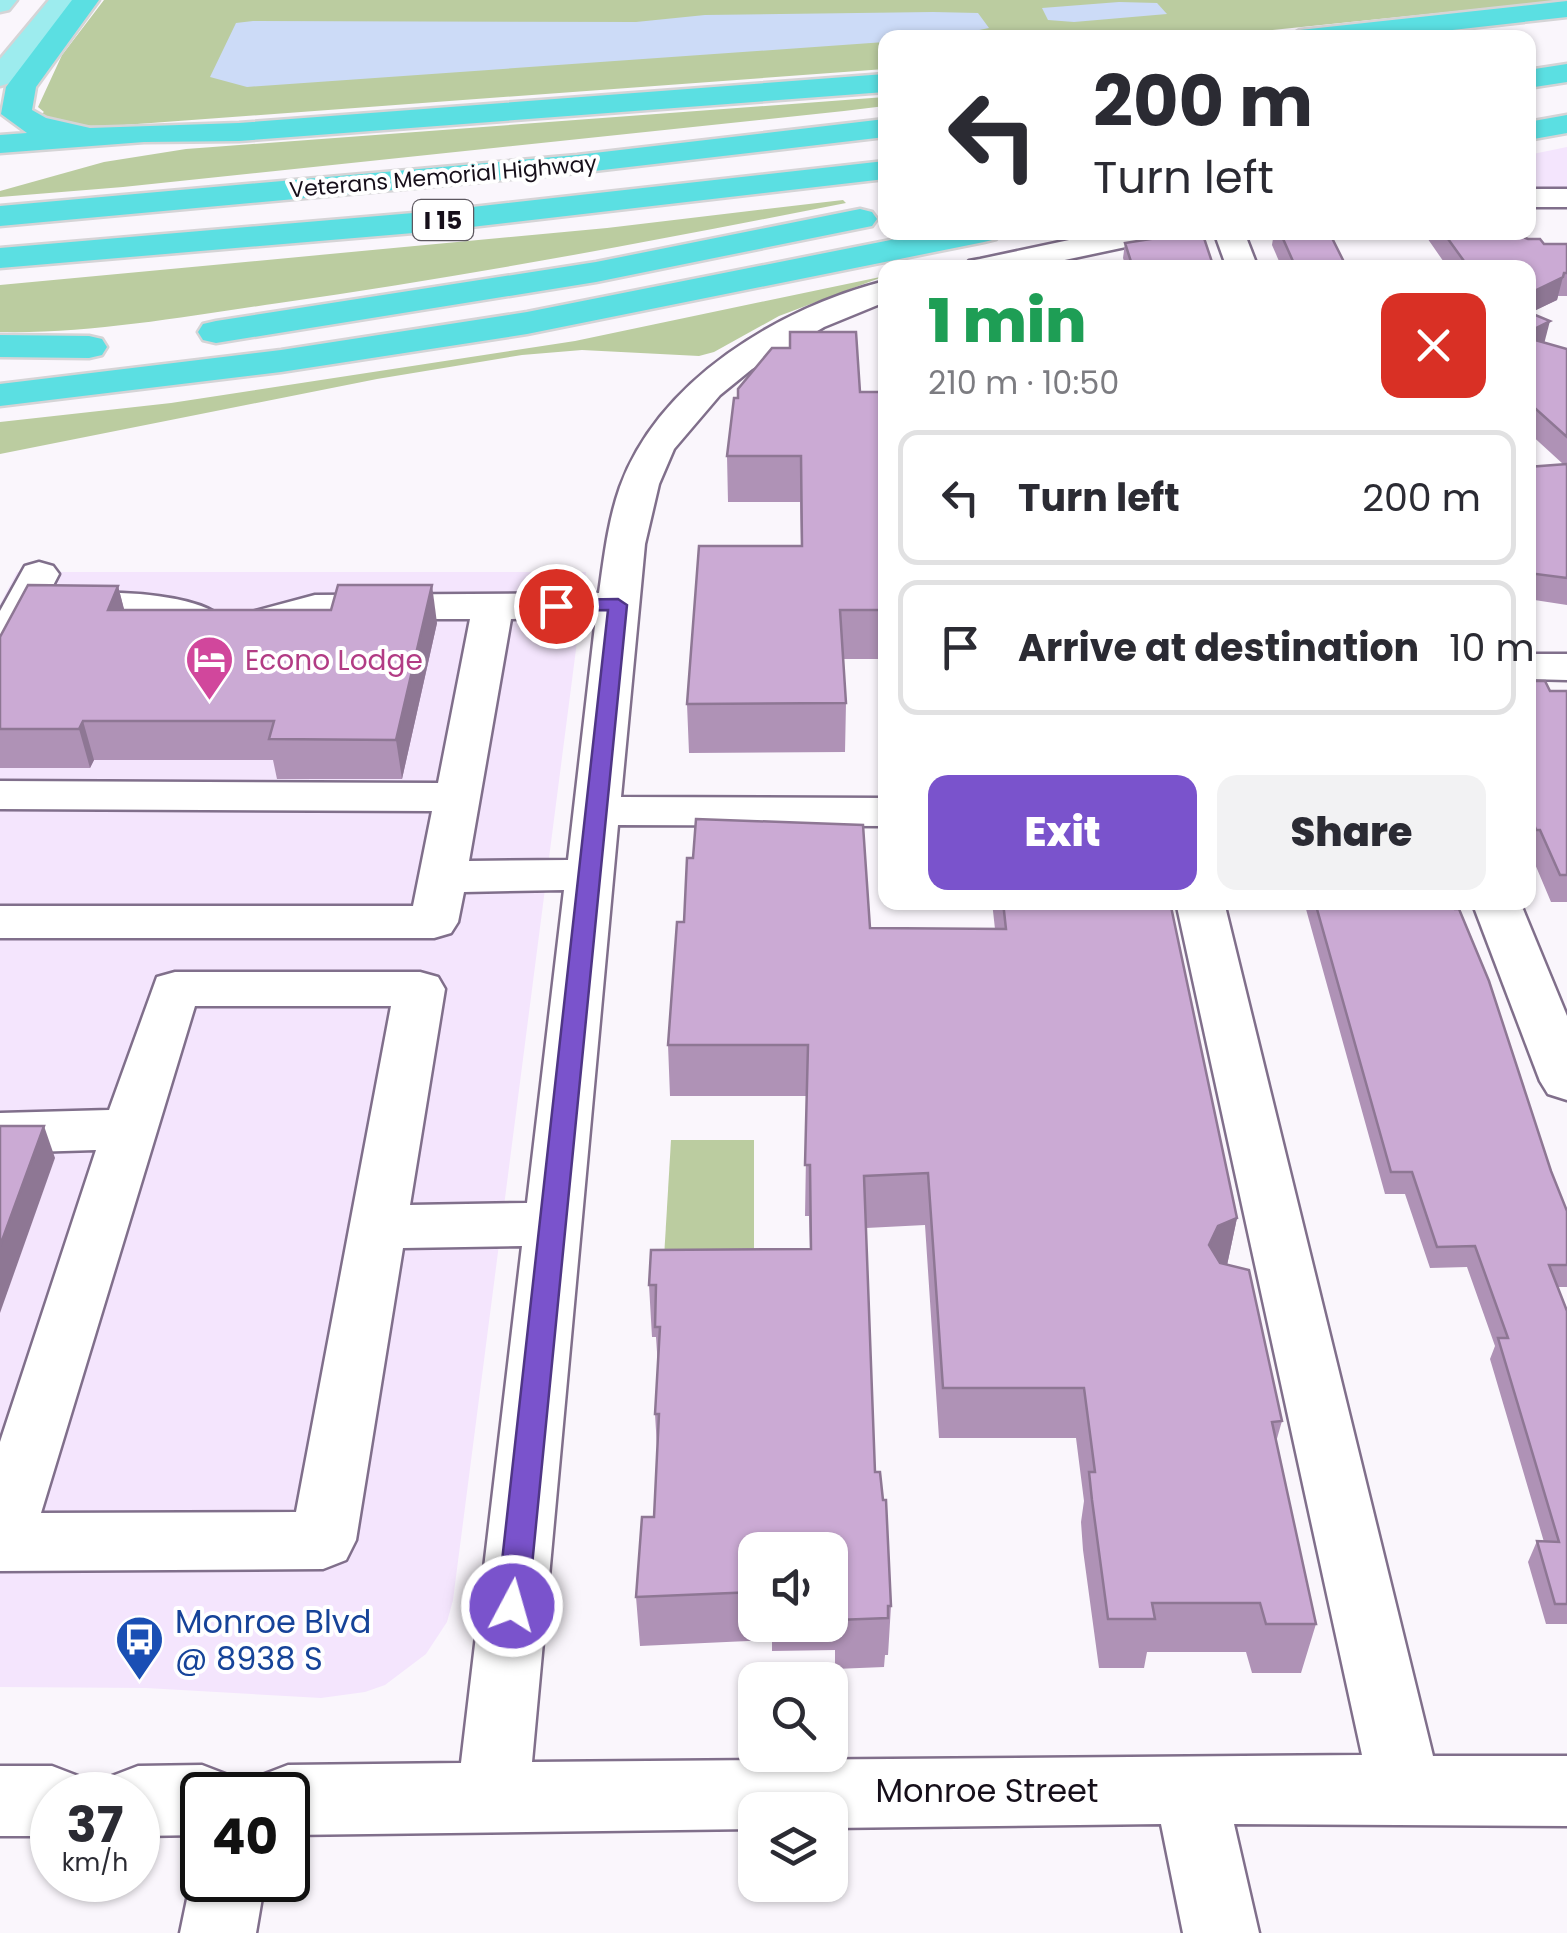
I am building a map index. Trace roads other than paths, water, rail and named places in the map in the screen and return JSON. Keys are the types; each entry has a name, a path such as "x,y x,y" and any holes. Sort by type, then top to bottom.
{"highway":[{"path":"86,0 21,87 16,114 38,126 106,136"},
{"path":"1374,30 1567,9"},
{"path":"1536,39 1567,35"},
{"path":"1536,77 1567,73"},
{"path":"0,144 238,132 878,84"},
{"path":"1536,95 1567,90"},
{"path":"1536,112 1567,108"},
{"path":"1536,130 1567,124"},
{"name":"Veterans Memorial Highway","path":"9,216 577,164 878,129"},
{"path":"26,173 108,154 238,132"},
{"name":"Veterans Memorial Highway","path":"0,258 437,220 878,171"},
{"path":"178,337 579,275 878,215"},
{"path":"0,395 282,361 526,323 944,240"},
{"path":"0,346 107,345 0,362"}],"main road":[{"path":"0,77 62,0"}],"street":[{"path":"1536,198 1567,198"},
{"path":"1047,260 1124,240"},
{"path":"493,1797 550,1224 626,538 641,480 670,430 710,386 748,354 812,319 878,294"},
{"path":"0,652 30,590 165,608 207,624"},
{"path":"258,623 315,607 618,605"},
{"path":"0,922 434,922 493,606"},
{"path":"1536,667 1567,667"},
{"path":"0,795 458,797"},
{"path":"596,812 878,812"},
{"path":"443,877 588,875"},
{"path":"1202,910 1406,1792"},
{"path":"1502,910 1545,971 1567,1082"},
{"path":"175,989 420,989 322,1540 0,1542 130,1130 175,989"},
{"path":"0,1134 130,1130"},
{"path":"379,1227 550,1224"},
{"path":"1231,1294 1291,1294"},
{"path":"1190,1790 1220,1933"},
{"name":"Monroe Street","path":"310,1800 1190,1790 1567,1791"},
{"path":"0,1801 30,1801"},
{"path":"218,1933 224,1902"}],"water":[{"path":"1157,3 1167,14 1074,22 1048,20 1042,8"},
{"path":"978,13 989,28 878,30 878,42 247,87 210,77 236,23 636,22 705,15"}],"place":[{"name":"Econo Lodge","path":"210,702"},
{"name":"Monroe Blvd @ 8938 S","path":"140,1682"}]}
